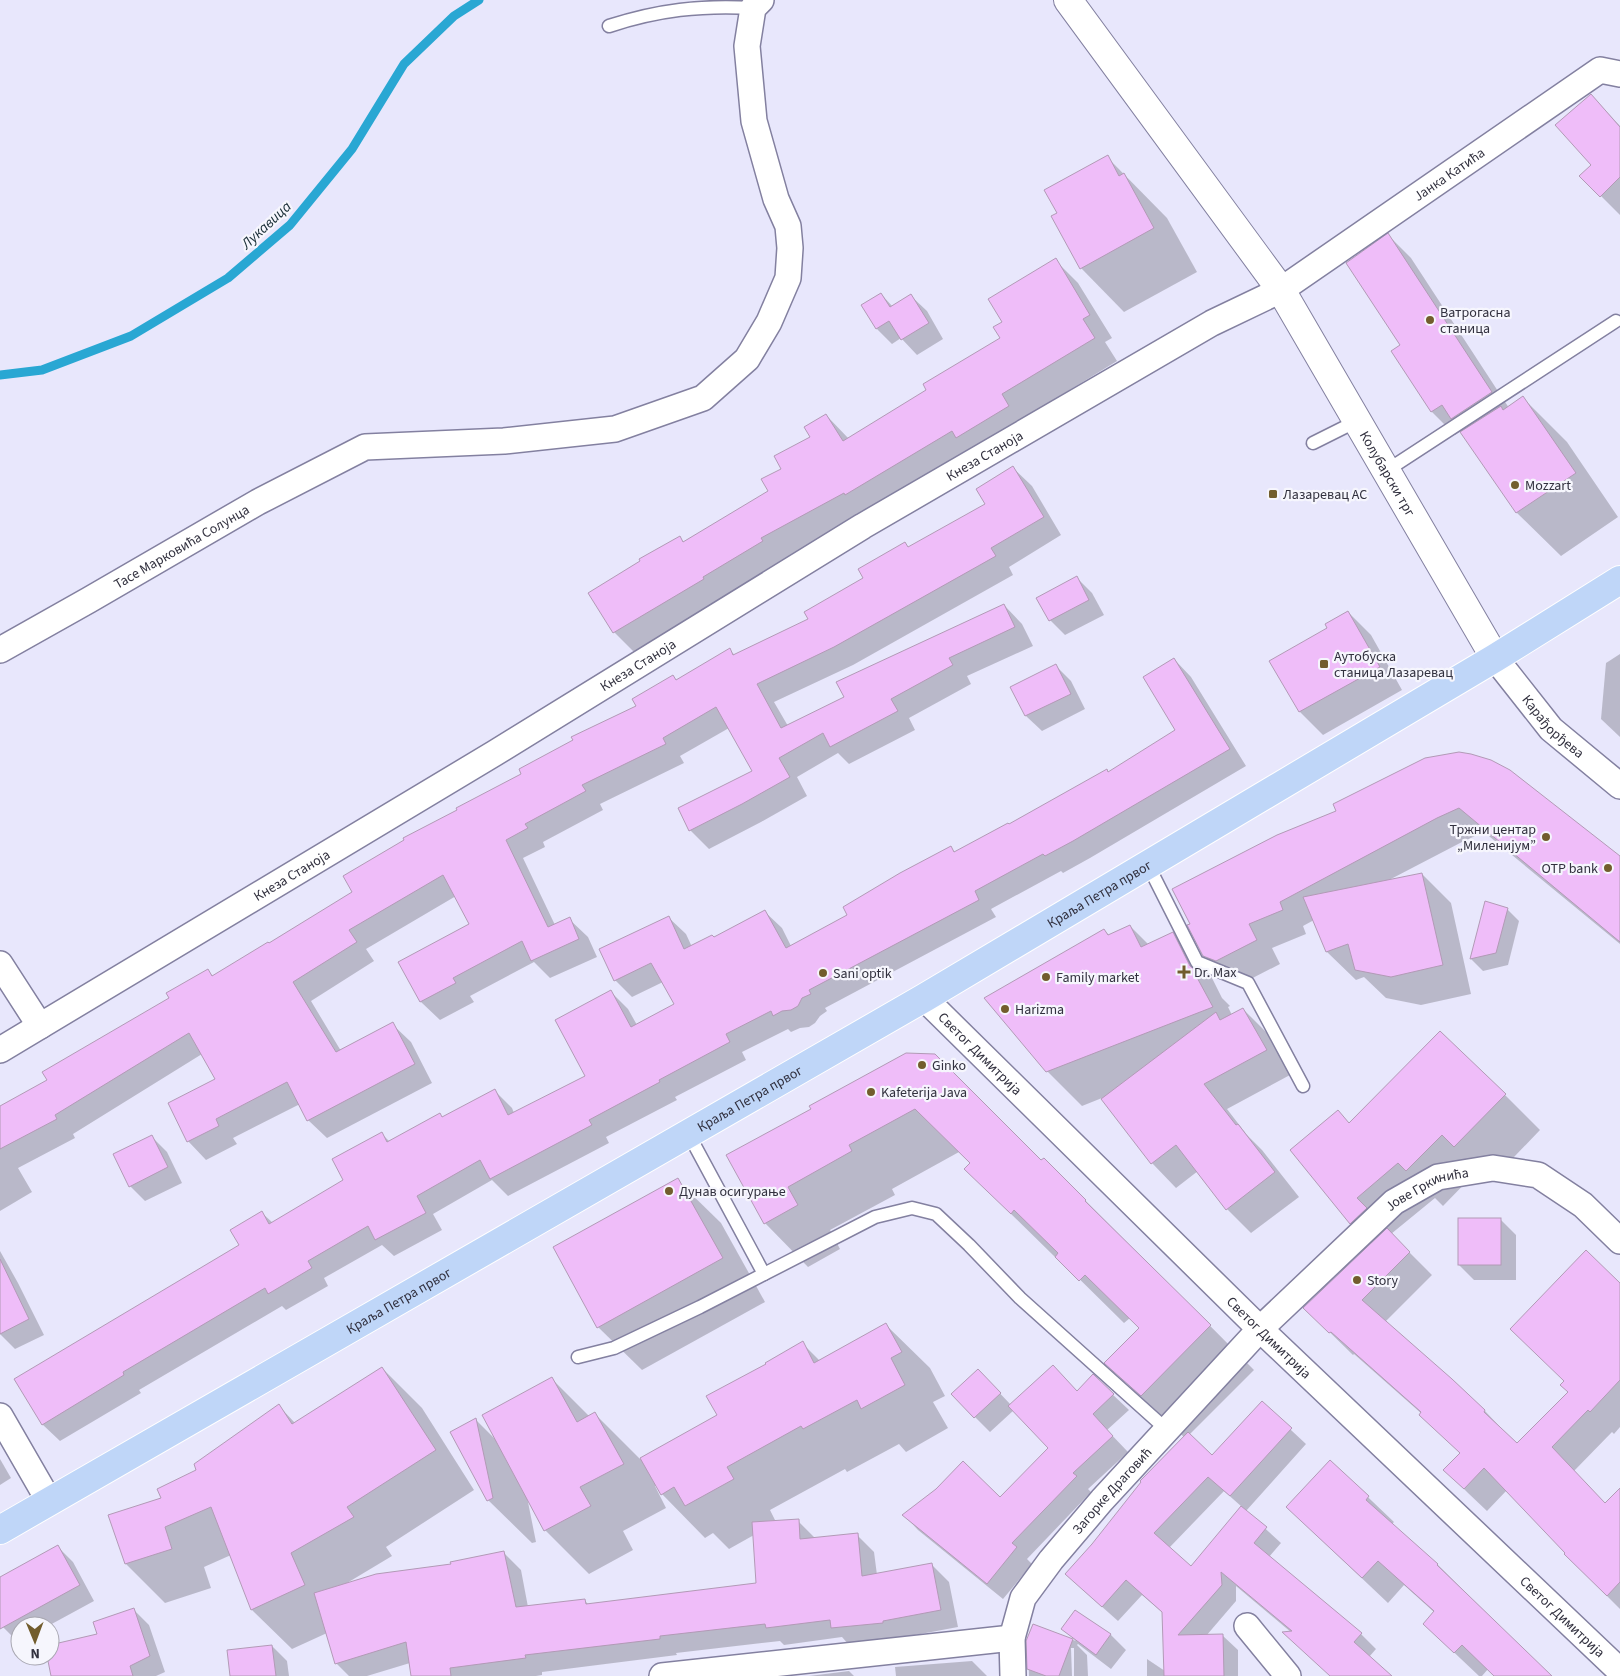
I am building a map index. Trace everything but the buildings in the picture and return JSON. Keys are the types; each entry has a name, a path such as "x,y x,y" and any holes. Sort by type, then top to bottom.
{"main road":[{"name":"Краља Петра првог","path":"0,1530 924,998 1495,658 1620,580"}],"street":[{"name":"Колубарски трг","path":"1068,0 1281,290 1495,658"},
{"name":"Тасе Марковића Солунца","path":"0,650 258,502 365,447 504,441 616,429 703,398 748,358 769,322 788,278 790,248 788,226 776,199 754,121 747,46 757,4"},
{"name":"Јанка Катића","path":"1281,290 1600,70 1620,74"},
{"name":"Кнеза Станоја","path":"0,1050 495,754 863,526 1212,323 1281,290"},
{"name":"Карађорђева","path":"1495,658 1550,729 1620,786"},
{"path":"0,964 40,1026"},
{"name":"Светог Димитрија","path":"924,998 1260,1329 1620,1671"},
{"name":"Јове Гркинића","path":"1260,1329 1394,1202 1438,1178 1493,1168 1538,1175 1583,1205 1620,1241"},
{"name":"Загорке Драговић","path":"1013,1676 1012,1638 1023,1598 1051,1560 1102,1500 1260,1329"},
{"path":"0,1416 49,1501"},
{"path":"1247,1626 1288,1676"},
{"path":"662,1676 1012,1638"}],"lane":[{"path":"609,26 637,17 674,10 757,4"},
{"path":"1386,471 1616,321"},
{"path":"1314,443 1357,421"},
{"path":"1148,865 1197,962 1248,983 1303,1086"},
{"path":"688,1133 764,1274"},
{"path":"578,1357 614,1348 875,1217 912,1208 936,1214 1020,1298 1166,1430"}],"waterway":[{"name":"Лукавица","path":"0,375 42,370 131,336 228,278 290,225 352,149 404,64 454,16 479,0"}],"place":[{"name":"Ватрогасна станица","path":"1430,320"},
{"name":"Mozzart","path":"1515,485"},
{"name":"Лазаревац АС","path":"1273,494"},
{"name":"Аутобуска станица Лазаревац","path":"1324,664"},
{"name":"Тржни центар „Миленијум”","path":"1546,837"},
{"name":"OTP bank","path":"1608,868"},
{"name":"Dr. Max","path":"1184,972"},
{"name":"Sani optik","path":"823,973"},
{"name":"Family market","path":"1046,977"},
{"name":"Harizma","path":"1005,1009"},
{"name":"Ginko","path":"922,1065"},
{"name":"Kafeterija Java","path":"871,1092"},
{"name":"Дунав осигурање","path":"669,1191"},
{"name":"Story","path":"1357,1280"}]}
